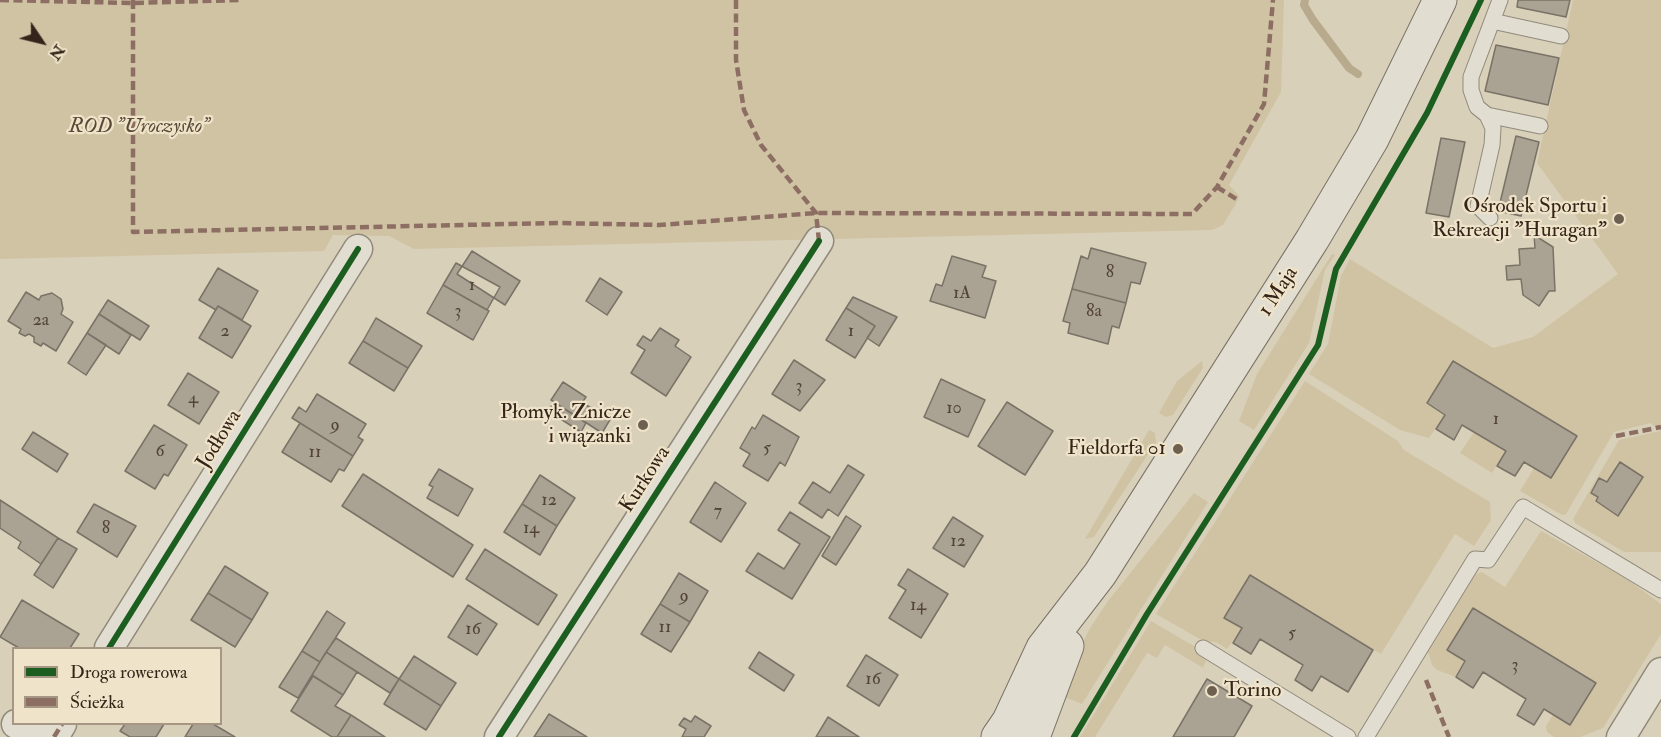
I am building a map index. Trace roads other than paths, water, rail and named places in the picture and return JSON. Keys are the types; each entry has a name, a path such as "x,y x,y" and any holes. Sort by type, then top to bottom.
{"main road":[{"name":"1 Maja","path":"998,737 1009,721 1042,648 1100,574 1336,200 1404,79 1440,0"},
{"name":"1 Maja","path":"1033,737 1060,662 1100,574"}],"street":[{"name":"Kurkowa","path":"499,737 819,241"},
{"name":"Jodłowa","path":"110,647 358,249"},
{"path":"1622,737 1661,672"},
{"path":"18,725 38,737"}],"lane":[{"path":"1500,0 1471,77 1471,90 1477,107 1487,115 1540,126"},
{"path":"1492,21 1561,36"},
{"path":"1487,115 1492,128 1492,145 1478,206 1490,218"},
{"path":"1366,737 1475,559 1488,560 1523,507 1661,590"},
{"path":"1203,648 1348,737"}],"waterway":[{"path":"1305,0 1304,5 1313,20 1349,68 1358,74"}],"place":[{"name":"Ośrodek Sportu i Rekreacji \"Huragan\"","path":"1619,219"},
{"name":"Płomyk. Znicze i wiązanki","path":"643,425"},
{"name":"Fieldorfa 01","path":"1178,449"},
{"name":"Torino","path":"1212,691"}],"park label":[{"name":"ROD \"Uroczysko\"","path":"139,127"}]}
